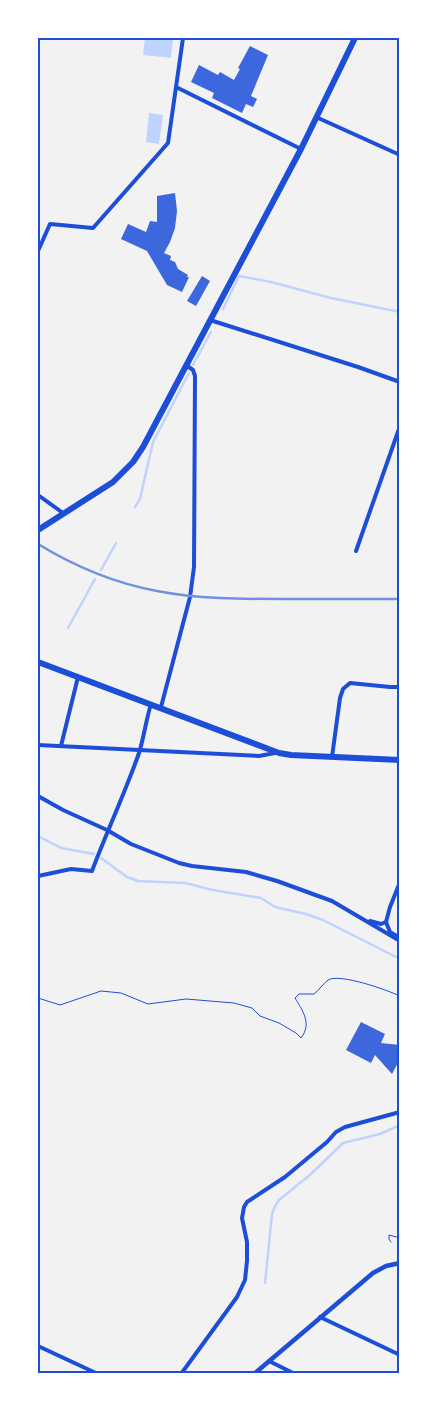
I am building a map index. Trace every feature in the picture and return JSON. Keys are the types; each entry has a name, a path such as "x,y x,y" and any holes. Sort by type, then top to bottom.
{"highway":[{"path":"38,530 113,482 133,462 301,149 355,38"},
{"path":"38,664 161,707 279,752 291,755 400,760"}],"street":[{"path":"38,251 50,224 94,228 168,143 183,38"},
{"path":"176,87 301,149"},
{"path":"316,117 400,155"},
{"path":"210,320 358,366 400,382"},
{"path":"161,707 190,596 194,567 195,376 193,370 186,365"},
{"path":"356,551 400,426"},
{"path":"38,495 63,513"},
{"path":"61,746 78,677"},
{"path":"332,757 340,698 343,689 350,683 390,687 400,686"},
{"path":"38,876 71,870 92,871 140,750 151,704"},
{"path":"38,745 259,756 279,752"},
{"path":"38,796 131,844 179,863 246,872 263,877 332,901 400,939"},
{"path":"400,882 390,906 386,922 390,932 400,939"},
{"path":"362,918 381,924 386,922"},
{"path":"181,1374 237,1297 245,1280 247,1242 242,1218 244,1206 247,1202 285,1177 327,1142 336,1132 345,1127 400,1112"},
{"path":"254,1374 373,1273 386,1266 400,1263"},
{"path":"320,1318 400,1355"},
{"path":"38,1346 98,1374"},
{"path":"269,1361 296,1374"}],"path":[{"path":"38,998 56,1005 66,1005 88,994 101,991 121,993 148,1004 186,999 234,1003 252,1008 260,1016 296,1033 301,1038 305,1033 306,1021 302,1008 296,1001 296,996 298,994 314,994 328,980 335,978 352,979 400,996"},
{"path":"391,1242 389,1236 400,1238"}],"water":[{"path":"145,38 173,38 171,58 143,55"},
{"path":"149,113 163,115 159,144 146,142"}],"building":[{"path":"250,46 268,55 251,96 257,99 253,107 246,104 242,113 212,98 214,93 191,82 199,65 218,75 220,72 234,80"},
{"path":"175,193 177,211 175,228 164,253 171,256 170,260 175,262 178,269 189,277 182,292 167,285 147,251 121,239 128,224 146,232 150,221 157,222 157,196"},
{"path":"202,276 210,281 196,306 187,301"},
{"path":"361,1022 385,1034 381,1043 400,1045 400,1059 392,1074 375,1055 371,1063 346,1050"}],"waterway":[{"path":"223,309 239,276 400,312"},
{"path":"193,365 211,332"},
{"path":"135,507 140,499 153,442 189,373"},
{"path":"101,570 116,543"},
{"path":"68,628 95,579"},
{"path":"38,836 61,848 94,854"},
{"path":"101,858 127,877 138,881 185,883 261,898 275,907 323,920 400,959"},
{"path":"265,1283 272,1214 279,1200 311,1174 343,1143 380,1134 400,1125"}],"railway":[{"path":"38,544 66,560 110,578 141,588 172,594 235,599 400,599"}]}
